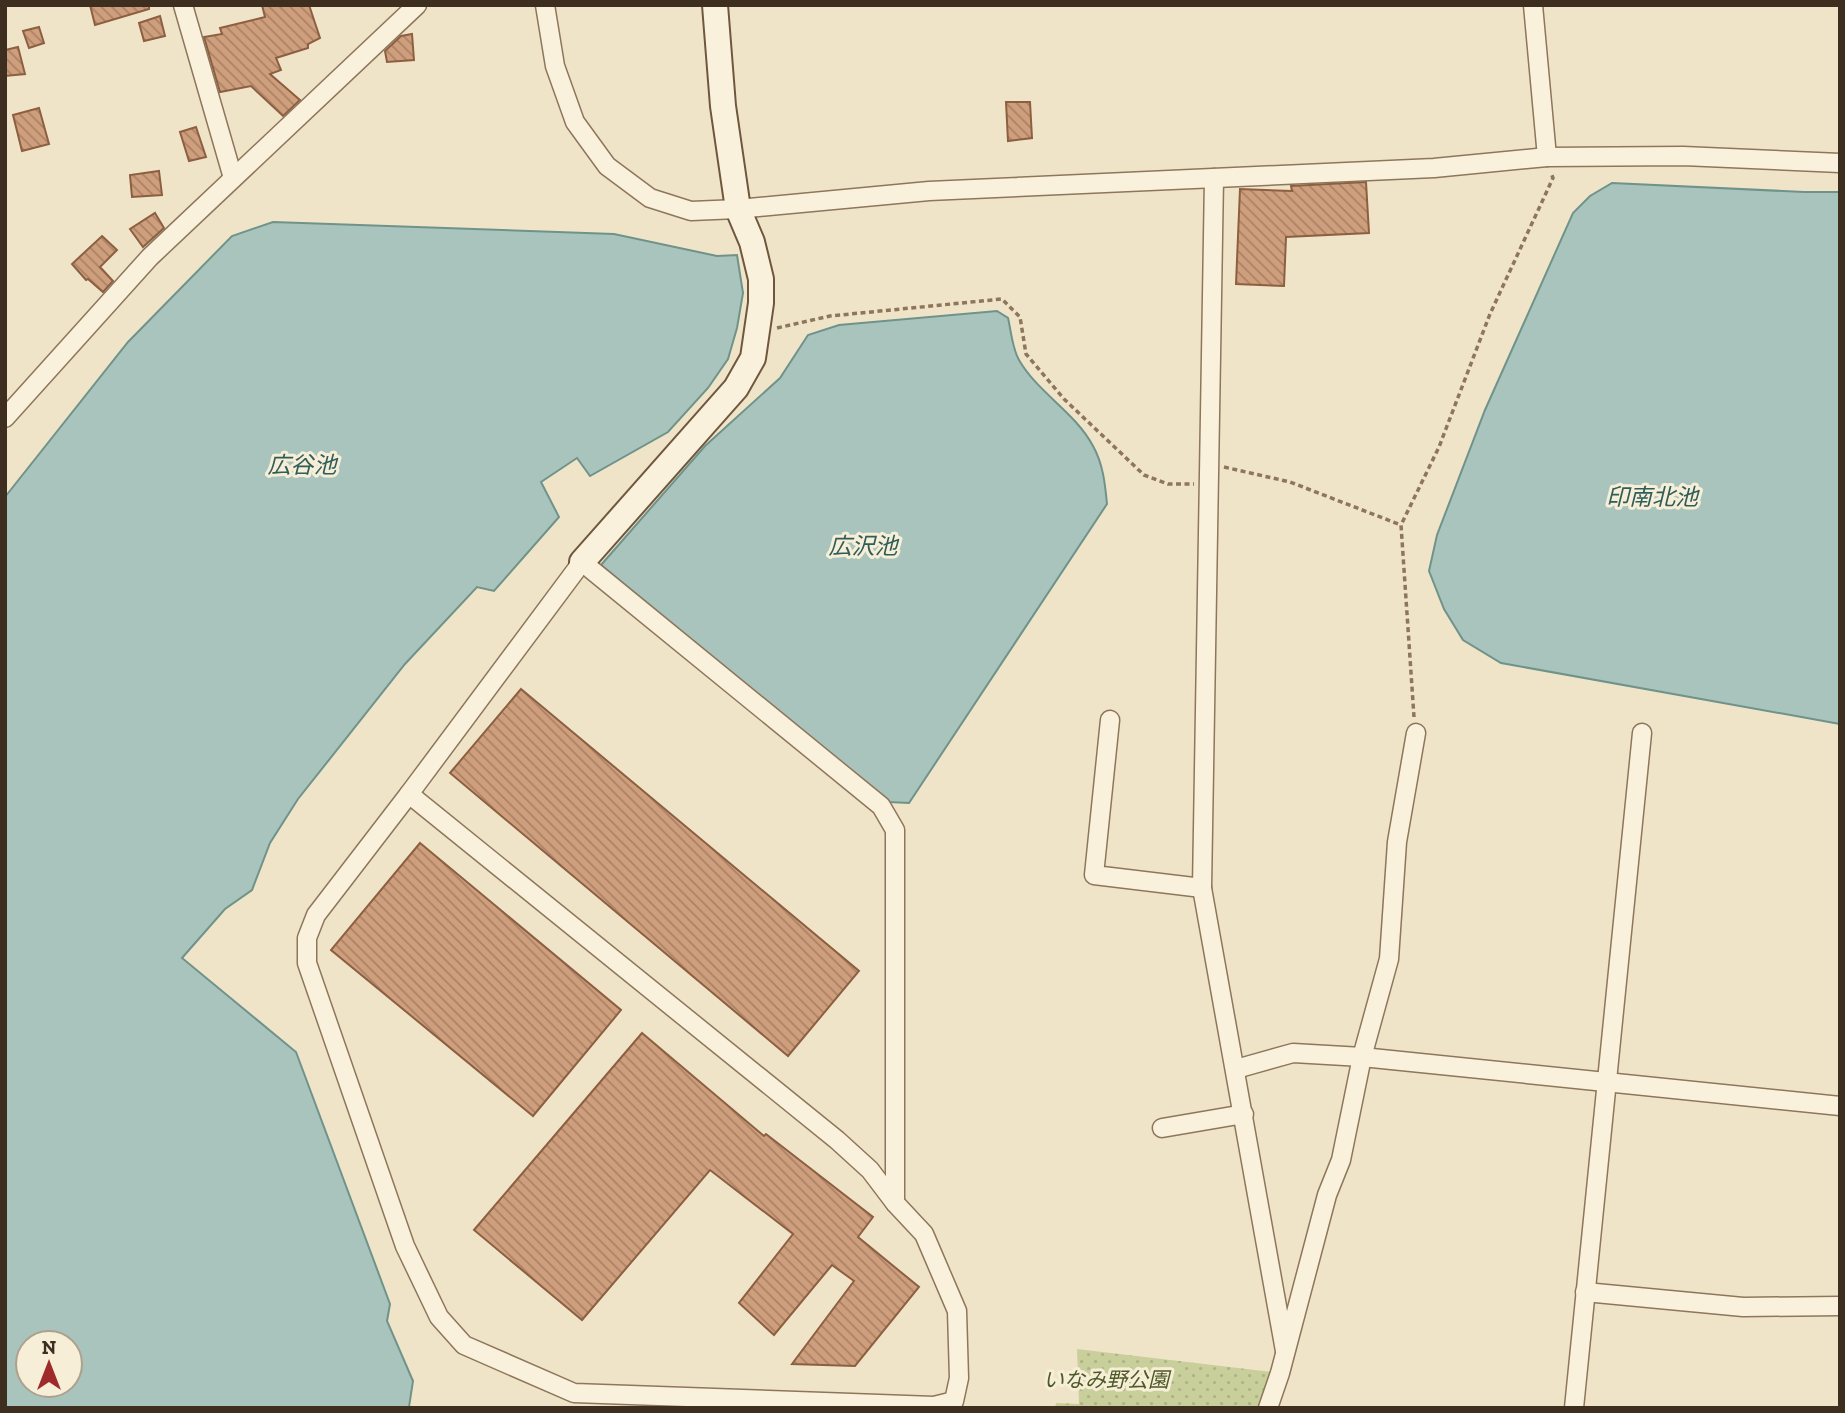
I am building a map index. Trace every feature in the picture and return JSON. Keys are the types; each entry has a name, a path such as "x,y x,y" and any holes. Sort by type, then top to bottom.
{"street":[{"path":"183,5 233,178"},
{"path":"5,418 150,257 418,5"},
{"path":"545,5 555,66 575,122 607,166 650,198 691,211 929,191 1434,168 1548,157 1683,156 1840,163"},
{"path":"409,794 837,1140 870,1170 895,1203 924,1234 957,1311 959,1378 954,1404 934,1406 573,1394 464,1345 439,1317 405,1247 307,963 307,937 316,915 582,562 736,388 753,358 758,332 761,279 752,242 738,209 723,106 715,5"},
{"path":"1533,5 1548,157"},
{"path":"1214,178 1202,888 1285,1351"},
{"path":"582,562 881,806 895,830 895,1203"},
{"path":"1110,720 1094,875 1202,888"},
{"path":"1268,1408 1326,1195 1342,1160 1362,1057 1389,960 1397,842 1416,733"},
{"path":"1574,1408 1642,733"},
{"path":"1236,1069 1293,1053 1362,1057 1840,1106"},
{"path":"1162,1128 1244,1114"},
{"path":"1585,1292 1742,1307 1840,1306"}],"path":[{"path":"1416,733 1401,525 1439,447 1490,314 1553,178 1548,157"},
{"path":"758,332 830,316 1002,299 1020,317 1026,354 1064,399 1143,475 1168,484 1209,484 1223,467 1290,482 1401,525"}],"green space":[{"name":"いなみ野公園","path":"1077,1349 1280,1373 1268,1408 1055,1408 1056,1403 1079,1404"}],"water":[{"name":"印南北池","path":"1612,183 1840,192 1840,724 1501,663 1463,640 1444,609 1429,571 1437,535 1485,410 1573,213 1590,196"},
{"name":"広谷池","path":"273,222 614,234 717,256 737,255 743,293 737,328 728,359 708,388 668,432 590,476 577,458 541,482 559,517 494,591 477,587 405,664 298,799 270,843 252,890 225,909 182,958 296,1052 390,1304 387,1321 413,1381 409,1407 5,1408 5,497 128,342 232,236"},
{"name":"広沢池","path":"997,311 1008,318 1015,350 1027,372 1077,423 1093,446 1101,467 1107,504 909,803 888,802 601,565 705,446 780,378 808,335 839,325"}],"building":[{"path":"90,5 149,5 149,9 95,25"},
{"path":"262,5 309,5 320,38 308,44 308,48 276,58 281,70 270,74 300,100 283,116 251,86 220,92 204,37 222,34 220,28 265,17"},
{"path":"160,16 165,36 144,41 139,23"},
{"path":"39,27 44,43 29,48 23,31"},
{"path":"412,34 414,60 387,62 385,51 401,36"},
{"path":"18,47 25,74 5,76 5,50"},
{"path":"1006,102 1030,102 1032,138 1008,141"},
{"path":"39,108 49,144 22,151 13,115"},
{"path":"196,127 206,157 189,161 180,132"},
{"path":"159,171 162,195 132,197 130,175"},
{"path":"1366,182 1369,233 1286,237 1284,286 1236,284 1240,189 1292,191 1291,186"},
{"path":"155,213 164,228 143,247 130,229"},
{"path":"102,236 117,250 100,267 113,281 103,292 86,280 72,264"},
{"path":"521,689 859,971 788,1056 450,773"},
{"path":"420,843 621,1010 533,1116 331,950"},
{"path":"642,1033 764,1136 766,1134 873,1217 858,1237 919,1287 855,1366 792,1364 854,1281 832,1265 774,1335 739,1303 793,1234 710,1170 582,1320 474,1230"}]}
